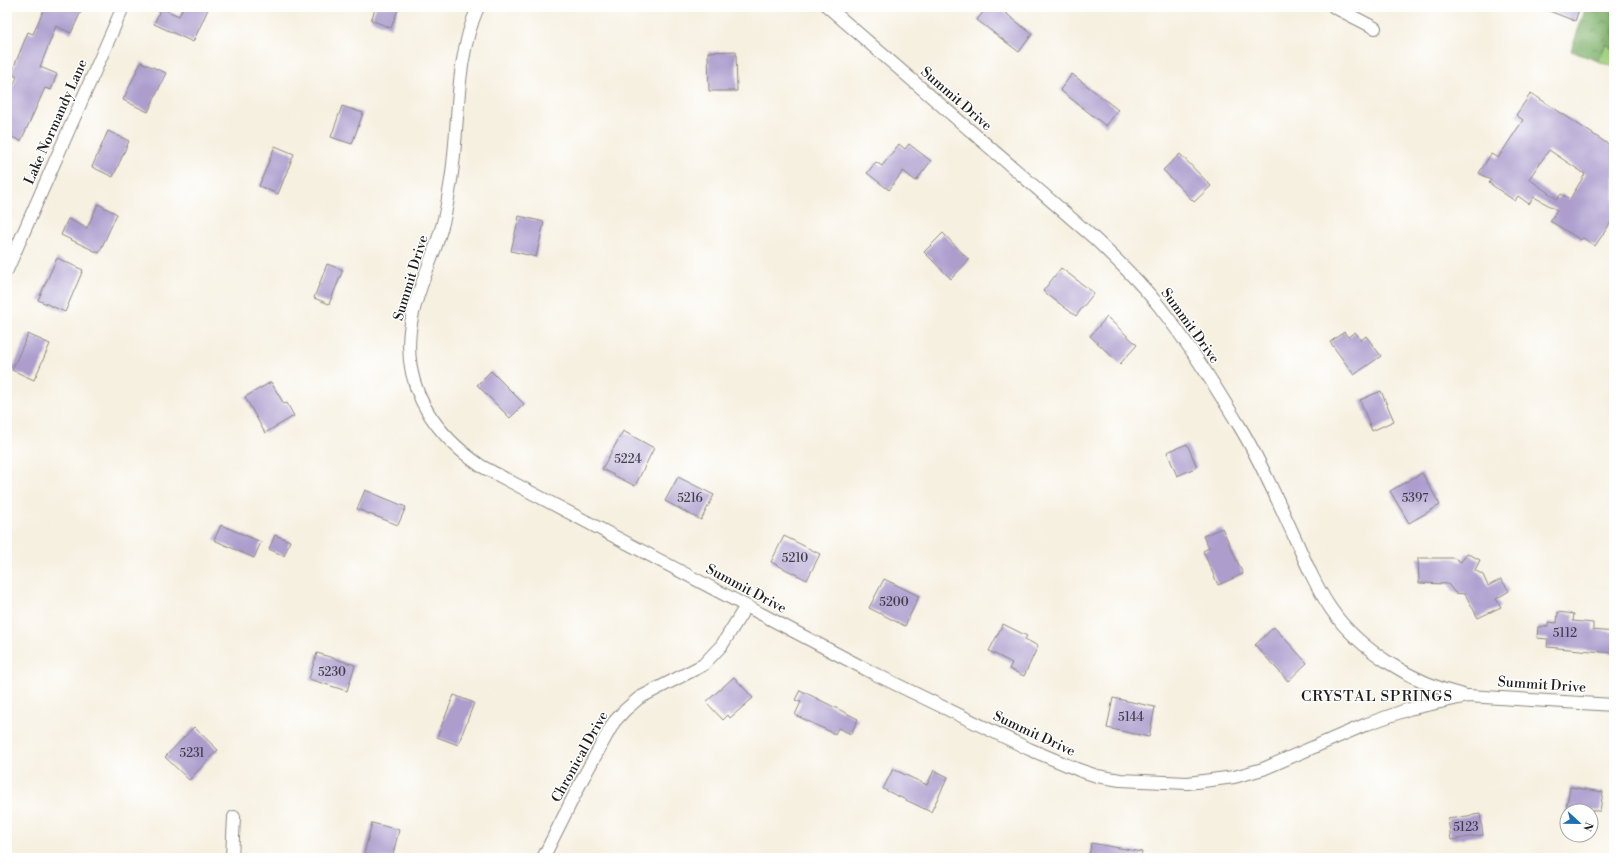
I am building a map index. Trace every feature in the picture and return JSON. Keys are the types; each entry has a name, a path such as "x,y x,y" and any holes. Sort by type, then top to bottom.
{"street":[{"name":"Lake Normandy Lane","path":"7,270 10,257 123,7"},
{"name":"Summit Drive","path":"478,7 468,34 462,62 452,173 447,209 440,234 417,298 409,338 412,373 423,403 434,422 448,440 481,466 872,673 1029,749 1079,770 1120,780 1188,784 1234,777 1263,769 1367,724 1410,709 1468,696"},
{"name":"Summit Drive","path":"828,7 1094,238 1136,279 1159,305 1209,376 1243,433 1266,474 1324,599 1343,624 1378,655 1398,668 1427,684 1454,693 1468,696 1614,705"},
{"path":"1334,7 1375,28"},
{"name":"Chronical Drive","path":"543,858 583,778 614,722 639,698 702,665 722,645 746,606"},
{"path":"232,858 234,817"}],"green space":[{"path":"1586,7 1614,7 1614,49 1606,44 1598,61 1571,51"},
{"path":"1606,43 1614,49 1614,67 1598,61"}],"building":[{"path":"45,7 83,7 71,33 56,26 40,67 57,74 51,90 45,88 21,141 7,135 7,99 17,77 11,74 28,32 33,34"},
{"path":"183,7 209,7 193,42 154,24 161,8 179,16"},
{"path":"376,7 399,7 391,28 371,20"},
{"path":"987,7 998,7 1032,34 1019,52 977,20"},
{"path":"1539,7 1580,7 1575,21"},
{"path":"736,51 737,91 709,91 708,52"},
{"path":"141,62 166,73 148,112 123,100"},
{"path":"1072,74 1118,110 1106,126 1060,90"},
{"path":"1531,93 1614,148 1614,218 1595,246 1583,238 1581,240 1550,221 1557,210 1534,197 1529,204 1518,196 1515,201 1489,183 1491,180 1479,173 1491,154 1498,158 1523,120 1516,115","holes":["1549,150 1585,174 1570,199 1561,194 1557,199 1529,179"]},
{"path":"342,106 363,113 352,144 331,137"},
{"path":"108,131 129,141 113,177 92,167"},
{"path":"899,144 905,149 909,144 931,161 916,181 903,171 889,190 867,173 876,162 882,166"},
{"path":"275,146 294,154 278,194 259,186"},
{"path":"1180,154 1211,186 1194,202 1163,170"},
{"path":"98,204 117,214 99,253 61,235 68,219 87,228"},
{"path":"519,216 544,222 536,257 511,251"},
{"path":"943,233 969,260 951,279 924,252"},
{"path":"57,258 83,270 65,312 38,300"},
{"path":"327,264 343,270 329,304 314,298"},
{"path":"1061,268 1094,293 1076,316 1043,291"},
{"path":"1107,317 1137,345 1120,364 1090,336"},
{"path":"1344,332 1348,337 1355,332 1361,340 1366,336 1381,356 1354,375 1330,342"},
{"path":"28,334 50,344 34,380 12,370"},
{"path":"491,371 524,404 510,418 477,385"},
{"path":"271,382 284,404 287,403 294,416 265,433 245,397"},
{"path":"1381,391 1394,421 1372,431 1360,400"},
{"path":"623,431 654,448 635,486 602,469"},
{"path":"1187,444 1197,467 1177,476 1167,452"},
{"path":"1422,473 1440,505 1409,523 1390,491"},
{"path":"678,477 714,495 701,520 665,501"},
{"path":"365,490 406,507 398,525 357,509"},
{"path":"221,525 261,542 254,558 214,540"},
{"path":"1222,528 1243,574 1218,585 1203,551 1209,548 1203,536"},
{"path":"275,535 290,541 284,556 269,549"},
{"path":"784,536 820,554 807,580 771,562"},
{"path":"1467,553 1480,560 1475,570 1483,575 1488,586 1501,579 1509,591 1496,599 1501,607 1478,618 1465,594 1455,593 1448,584 1419,583 1418,558 1454,558 1461,562"},
{"path":"884,579 919,596 905,626 869,608"},
{"path":"1558,612 1574,614 1573,621 1593,623 1593,630 1614,632 1614,653 1547,647 1548,639 1537,638 1538,627 1548,626 1548,622 1557,623"},
{"path":"1003,624 1027,636 1025,639 1038,646 1024,676 1009,669 1012,663 989,651"},
{"path":"1274,627 1307,663 1288,681 1255,645"},
{"path":"317,653 355,665 347,691 309,679"},
{"path":"734,677 753,698 730,718 728,715 723,720 706,702"},
{"path":"800,690 858,719 851,734 838,728 835,734 795,715 801,702 795,700"},
{"path":"454,695 474,703 458,745 437,737"},
{"path":"1113,698 1155,707 1149,737 1107,728"},
{"path":"194,727 218,750 189,780 165,757"},
{"path":"893,769 927,785 934,770 948,777 931,812 883,789"},
{"path":"1570,787 1603,792 1600,811 1599,803 1567,803"},
{"path":"1480,814 1483,835 1451,840 1448,819"},
{"path":"372,823 399,830 392,858 363,858"},
{"path":"1091,843 1142,852 1141,858 1089,858"}],"district":[{"name":"CRYSTAL SPRINGS","path":"1377,696"}]}
